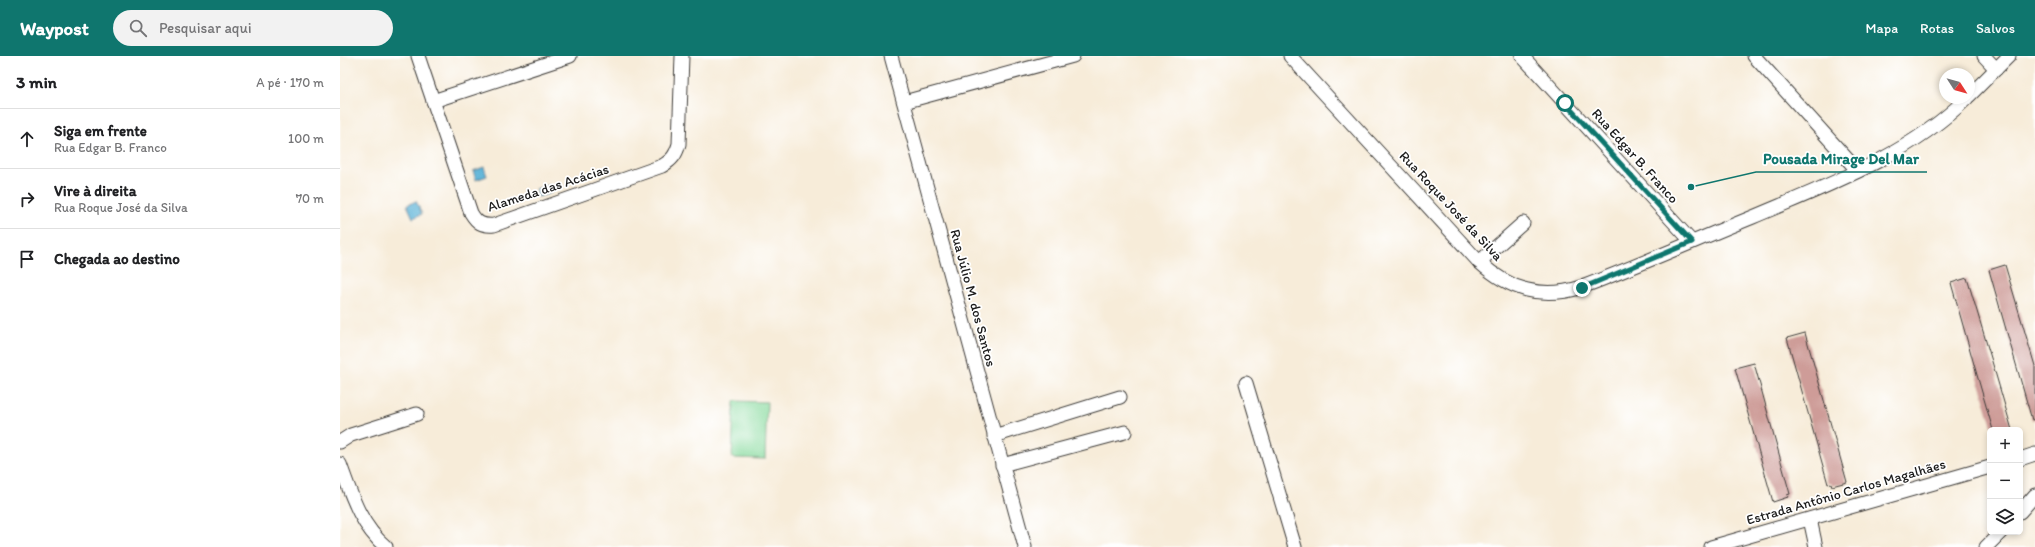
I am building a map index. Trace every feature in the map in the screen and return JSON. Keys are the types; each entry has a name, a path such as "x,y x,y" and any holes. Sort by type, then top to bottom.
{"street":[{"name":"Alameda das Acácias","path":"418,56 471,213 480,224 494,225 670,162 676,154 679,144 682,56"},
{"path":"433,101 570,56"},
{"name":"Rua Júlio M. dos Santos","path":"891,56 1025,547"},
{"path":"904,102 1073,56"},
{"name":"Rua Roque José da Silva","path":"1290,56 1479,262 1494,275 1510,285 1527,291 1562,292 1582,288 1858,171 1914,141 1938,124 1960,104"},
{"name":"Rua Edgar B. Franco","path":"1522,56 1692,242"},
{"path":"1754,56 1858,171"},
{"path":"1984,56 1996,69"},
{"path":"1975,90 2009,56"},
{"path":"1479,262 1523,223"},
{"path":"1246,383 1295,547"},
{"path":"994,436 1120,397"},
{"path":"340,442 352,435 417,414"},
{"path":"1002,466 1125,432"},
{"path":"2027,457 2035,466"},
{"path":"340,464 355,506 362,519 386,547"},
{"name":"Estrada Antônio Carlos Magalhães","path":"1711,547 1987,468"},
{"path":"2023,509 2035,495"},
{"path":"1810,519 1816,547"},
{"path":"1986,547 1998,535"}],"green space":[{"path":"734,401 767,402 765,459 732,458"}],"water":[{"path":"484,167 487,176 476,180 473,171"},
{"path":"549,185 551,193 538,197 536,189"},
{"path":"416,201 422,214 413,218 407,205"}],"building":[{"path":"2005,265 2035,366 2035,419 2032,420 1989,270"},
{"path":"1967,278 2011,427 1992,427 1951,283"},
{"path":"1805,333 1847,482 1832,486 1831,483 1828,484 1787,338"},
{"path":"1754,363 1790,494 1787,495 1788,497 1773,502 1735,368"}],"place":[{"name":"Pousada Mirage Del Mar","path":"1691,187"}],"route":[{"path":"1565,103 1692,242 1582,288"}]}
